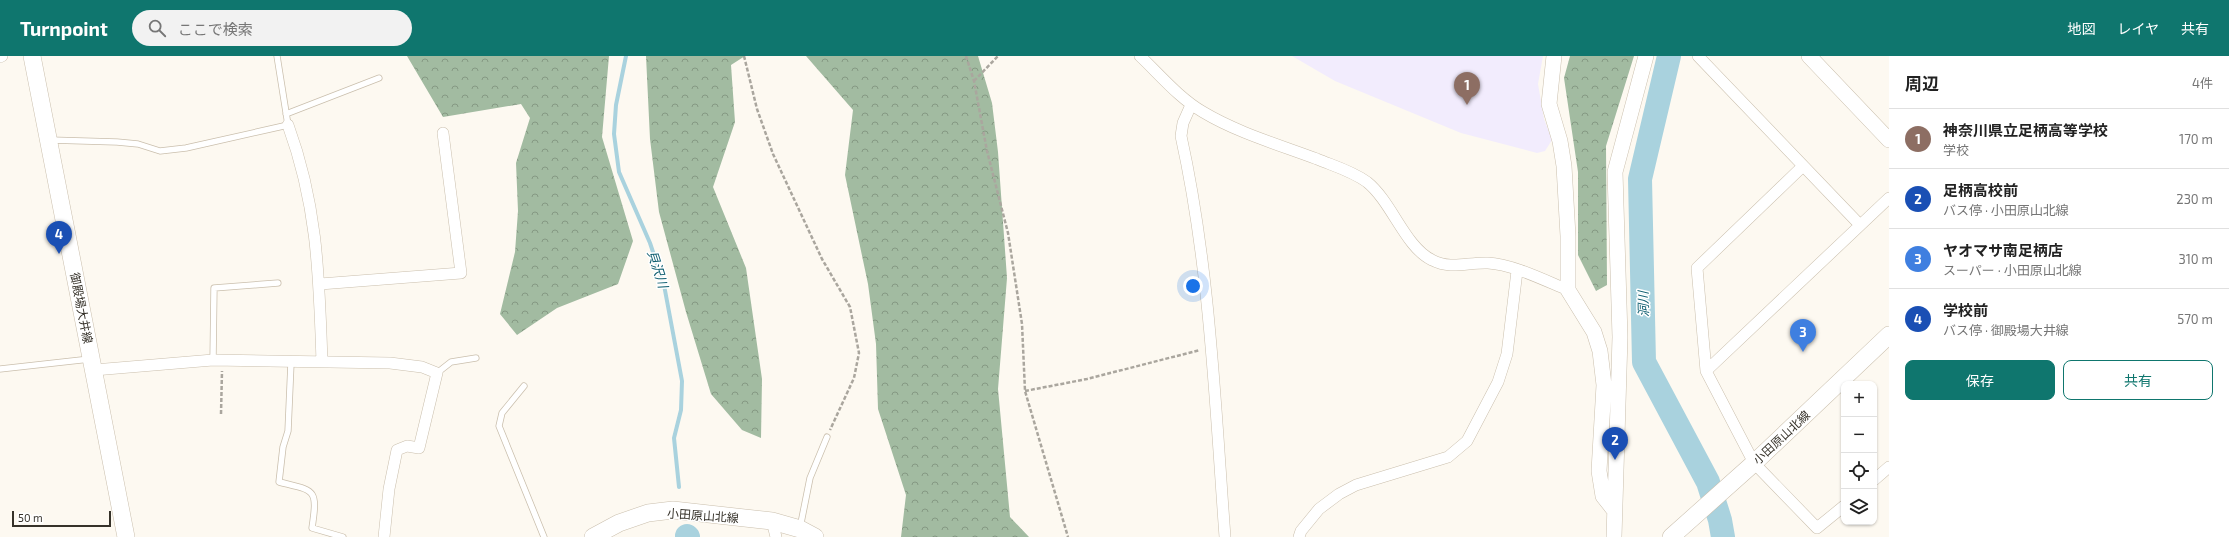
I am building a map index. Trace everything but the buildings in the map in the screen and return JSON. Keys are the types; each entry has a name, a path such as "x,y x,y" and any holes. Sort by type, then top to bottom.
{"main road":[{"name":"御殿場大井線","path":"32,56 50,140 126,537"},
{"name":"小田原山北線","path":"1674,535 1752,465 1889,335"},
{"name":"小田原山北線","path":"593,537 619,523 648,513 673,510 774,529 800,529 815,537"}],"street":[{"path":"1140,56 1191,104 1229,125 1344,170 1366,182 1383,197 1413,244 1431,260 1453,267 1489,263 1517,271 1568,290"},
{"path":"1554,56 1549,104 1560,142 1564,166 1568,236 1568,290 1594,332 1600,351 1604,385 1599,471 1603,496 1614,510"},
{"path":"1614,537 1620,337 1616,172 1646,56"},
{"path":"1698,56 1860,225"},
{"path":"1809,56 1889,140"},
{"path":"1191,104 1183,123 1181,136 1198,228 1210,347 1225,537"},
{"path":"288,125 298,151 312,205 320,284 322,362"},
{"path":"320,284 461,273 443,133"},
{"path":"1803,166 1697,268 1706,371 1752,465 1817,528 1841,508"},
{"path":"1706,371 1889,198"},
{"path":"1299,537 1301,530 1319,509 1339,494 1356,485 1448,457 1467,441 1498,382 1507,354 1517,271"},
{"path":"93,364 217,361 291,363 390,362 422,367 437,373 419,448 407,446 398,450 389,489 384,537"},
{"path":"1877,477 1889,467"}],"lane":[{"path":"50,140 138,144 160,151 186,148 288,125 277,56"},
{"path":"286,114 379,78"},
{"path":"217,361 214,288 278,283"},
{"path":"437,373 451,362 476,358"},
{"path":"291,363 288,431 283,447 279,482 308,489 314,496 316,503 312,528 343,537"},
{"path":"0,369 93,364"},
{"path":"524,386 502,413 499,426 544,537"},
{"path":"800,529 810,478 827,437"}],"path":[{"path":"744,56 757,109 773,154 822,259 850,307 859,353 854,378 827,437"},
{"path":"966,56 974,81 987,151 1008,233 1022,324 1025,391 1068,537"},
{"path":"974,81 998,56"},
{"path":"1025,391 1087,379 1210,347"},
{"path":"217,361 221,414"}],"shaded area":[{"path":"1292,56 1543,56 1538,84 1544,119 1552,140 1545,151 1537,153 1461,133 1335,81"}],"green space":[{"path":"407,56 609,56 602,137 633,241 618,284 557,308 517,335 500,314 515,252 518,211 516,163 530,118 521,104 443,117"},
{"path":"646,56 745,56 731,65 735,122 713,187 746,268 762,379 761,438 742,430 711,394 686,312 659,212 650,139"},
{"path":"806,56 978,56 992,103 998,152 1007,278 998,389 1010,517 1029,537 901,537 906,495 878,409 876,344 868,284 845,175 853,110"},
{"path":"1570,56 1634,56 1606,146 1607,285 1596,291 1578,255 1578,172 1564,78"}],"waterway":[{"name":"貝沢川","path":"626,56 616,105 614,134 619,172 650,243 664,285 682,381 681,410 674,438 679,487"},
{"name":"洞川","path":"1669,56 1640,179 1644,362 1708,482 1720,520 1723,537"}],"place":[{"name":"神奈川県立足柄高等学校","path":"1467,105"},
{"name":"学校前","path":"59,254"},
{"name":"ヤオマサ南足柄店","path":"1803,352"},
{"name":"足柄高校前","path":"1615,460"}]}
